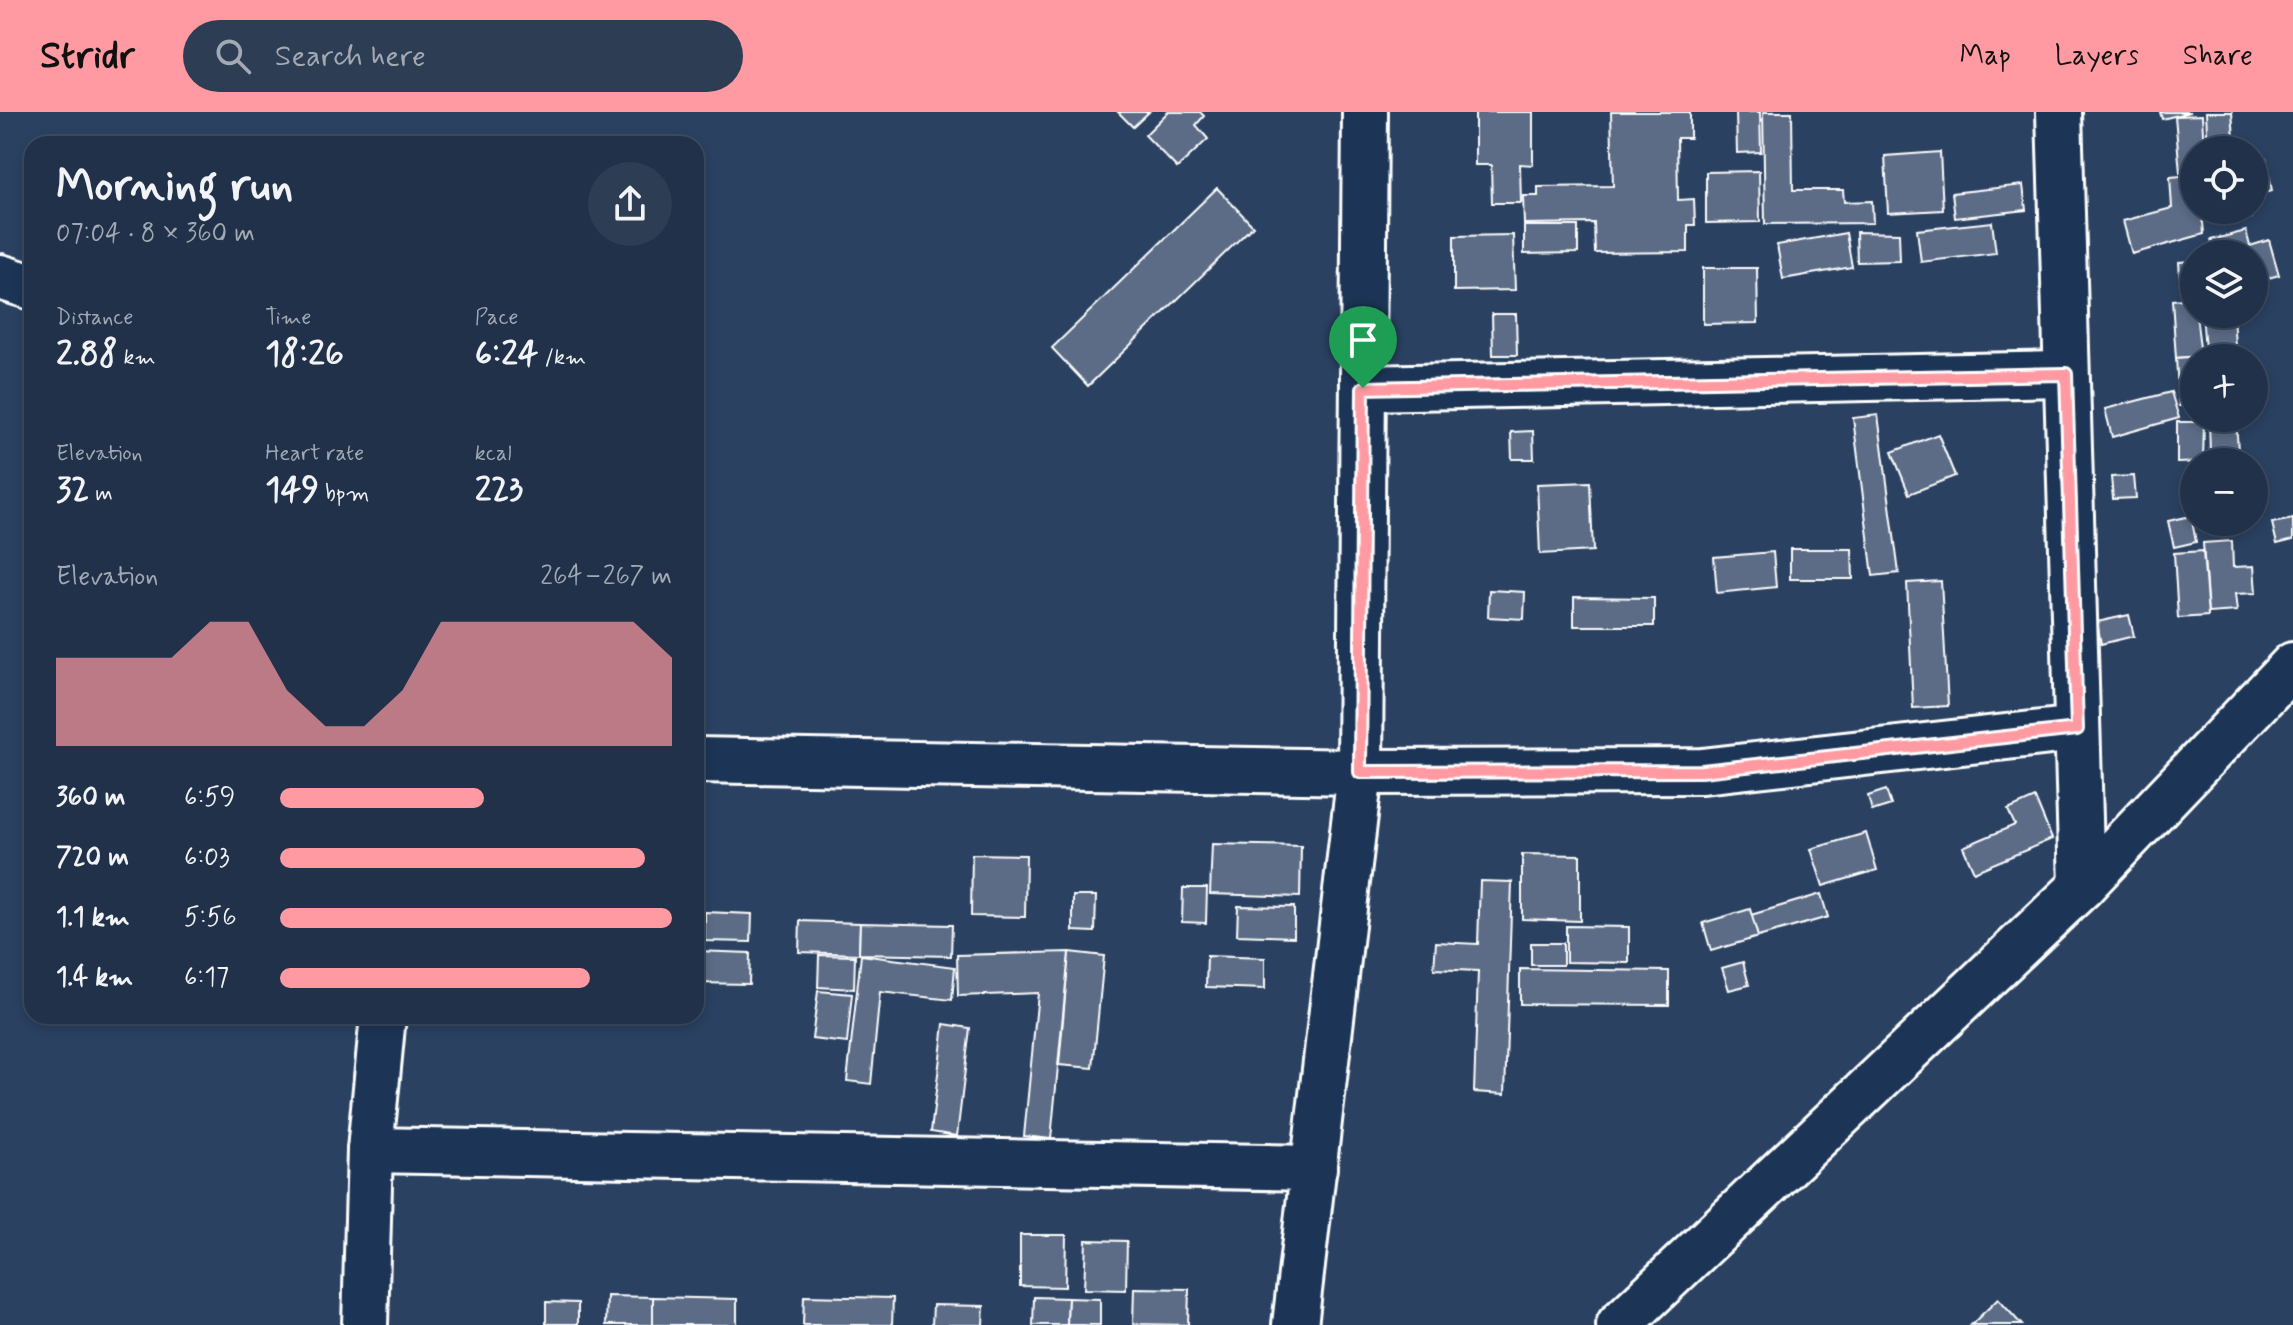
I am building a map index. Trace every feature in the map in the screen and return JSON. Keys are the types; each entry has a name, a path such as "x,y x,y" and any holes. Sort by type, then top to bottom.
{"street":[{"path":"1295,1325 1360,772 1365,112"},
{"path":"2059,112 2082,886"},
{"path":"0,277 24,284"},
{"path":"1363,388 2066,374"},
{"path":"1619,1325 2082,886 2293,665"},
{"path":"704,760 1360,772 1702,771 2077,729"},
{"path":"365,1325 370,1150 382,1024"},
{"path":"370,1150 1314,1168"}],"building":[{"path":"1118,112 1149,112 1133,127"},
{"path":"1168,112 1200,112 1204,116 1196,125 1208,139 1177,168 1145,135"},
{"path":"1475,112 1533,112 1533,165 1520,164 1521,203 1492,203 1491,165 1475,165"},
{"path":"1611,112 1690,112 1690,138 1677,138 1678,200 1694,199 1695,225 1688,225 1688,252 1595,253 1594,223 1524,224 1523,196 1538,196 1538,187 1613,186"},
{"path":"1736,112 1760,112 1761,152 1737,153"},
{"path":"1763,112 1792,112 1793,190 1843,190 1844,202 1872,201 1873,223 1765,224"},
{"path":"2160,112 2190,112 2162,119"},
{"path":"2206,112 2232,112 2234,136 2207,136"},
{"path":"2202,115 2203,136 2180,136 2180,173 2175,116"},
{"path":"1940,152 1943,210 1888,213 1885,156"},
{"path":"2268,169 2272,191 2268,192"},
{"path":"1759,171 1760,222 1706,223 1706,172"},
{"path":"2180,176 2180,224 2203,224 2204,234 2132,254 2123,221 2172,208 2170,177"},
{"path":"2023,185 2026,210 1955,218 1952,193"},
{"path":"1217,188 1253,226 1088,386 1052,348"},
{"path":"1992,222 1996,253 1921,262 1917,230"},
{"path":"1524,226 1578,226 1578,253 1524,254"},
{"path":"2246,231 2248,240 2211,240"},
{"path":"1856,232 1899,233 1900,261 1857,262"},
{"path":"1846,233 1852,267 1783,279 1777,245"},
{"path":"1513,235 1515,290 1454,291 1454,236"},
{"path":"2269,240 2279,275 2268,278"},
{"path":"1703,268 1757,268 1758,323 1703,324"},
{"path":"2180,299 2180,328 2198,328 2200,344 2180,344 2180,358 2176,358 2172,300"},
{"path":"1492,314 1516,314 1517,355 1493,355"},
{"path":"2203,328 2234,328 2235,344 2205,344"},
{"path":"2176,358 2180,358 2180,406 2179,406"},
{"path":"2171,392 2179,418 2112,437 2105,409"},
{"path":"1878,415 1899,573 1873,576 1853,418"},
{"path":"2177,422 2180,422 2180,432 2204,432 2203,448 2180,448 2180,463 2177,463"},
{"path":"1533,431 1534,459 1512,459 1511,432"},
{"path":"2209,432 2237,432 2238,448 2210,448"},
{"path":"1938,434 1955,476 1909,494 1892,452"},
{"path":"2134,476 2136,498 2113,499 2111,477"},
{"path":"1590,482 1593,551 1540,554 1537,484"},
{"path":"2180,518 2180,536 2195,536 2196,542 2174,547 2168,521"},
{"path":"2293,519 2293,540 2277,544 2272,523"},
{"path":"2232,541 2233,567 2254,566 2256,593 2235,594 2237,611 2208,613 2203,543"},
{"path":"1790,549 1852,549 1853,579 1790,579"},
{"path":"2203,551 2208,616 2178,618 2174,553"},
{"path":"1773,552 1776,587 1717,593 1714,557"},
{"path":"1941,581 1948,706 1913,708 1907,583"},
{"path":"1489,590 1525,592 1524,619 1488,617"},
{"path":"1574,597 1654,598 1654,626 1574,626"},
{"path":"2129,615 2134,636 2101,644 2097,622"},
{"path":"1886,790 1891,805 1872,811 1868,796"},
{"path":"2035,798 2052,839 1974,872 1963,847 2015,825 2008,810"},
{"path":"1866,833 1877,870 1823,886 1811,849"},
{"path":"1212,844 1301,846 1300,897 1210,894"},
{"path":"972,854 1026,855 1025,917 971,916"},
{"path":"1522,854 1580,855 1580,921 1522,919"},
{"path":"1480,881 1512,882 1505,1094 1474,1092 1478,971 1434,969 1436,942 1478,944"},
{"path":"1183,888 1207,888 1206,923 1182,922"},
{"path":"1821,894 1828,917 1758,937 1751,915"},
{"path":"1073,896 1096,896 1095,932 1073,931"},
{"path":"1238,906 1294,907 1294,937 1237,935"},
{"path":"1750,909 1758,937 1711,951 1703,923"},
{"path":"705,912 752,914 751,942 705,941"},
{"path":"800,921 860,923 859,954 799,952"},
{"path":"860,923 952,925 951,956 859,954"},
{"path":"1566,926 1629,927 1629,963 1566,962"},
{"path":"1531,943 1563,943 1563,965 1531,965"},
{"path":"704,951 750,953 749,984 704,983"},
{"path":"1069,952 1104,956 1093,1068 1059,1065"},
{"path":"1069,952 1051,1139 1024,1136 1038,993 958,996 957,955"},
{"path":"819,955 855,956 854,989 818,987"},
{"path":"861,955 955,967 952,1000 880,992 871,1084 847,1081"},
{"path":"1207,956 1265,958 1265,989 1206,987"},
{"path":"1743,962 1749,985 1729,990 1722,968"},
{"path":"1520,969 1669,971 1669,1005 1520,1004"},
{"path":"818,991 852,994 847,1043 812,1039"},
{"path":"944,1024 970,1028 957,1136 931,1132"},
{"path":"1020,1235 1066,1235 1065,1287 1020,1286"},
{"path":"1086,1240 1127,1241 1126,1290 1084,1289"},
{"path":"1134,1288 1189,1289 1188,1325 1133,1324"},
{"path":"607,1296 653,1297 653,1325 606,1325"},
{"path":"804,1296 893,1298 892,1325 803,1325"},
{"path":"653,1297 737,1299 737,1325 653,1325"},
{"path":"1034,1297 1068,1298 1067,1325 1033,1325"},
{"path":"1068,1298 1100,1299 1100,1325 1067,1325"},
{"path":"1998,1299 2022,1325 1971,1325"},
{"path":"546,1302 578,1303 578,1324 546,1324"},
{"path":"933,1305 984,1306 983,1325 932,1325"}],"route":[{"path":"2066,374 2077,729 1702,771 1360,772 1363,388 2066,374"}]}
